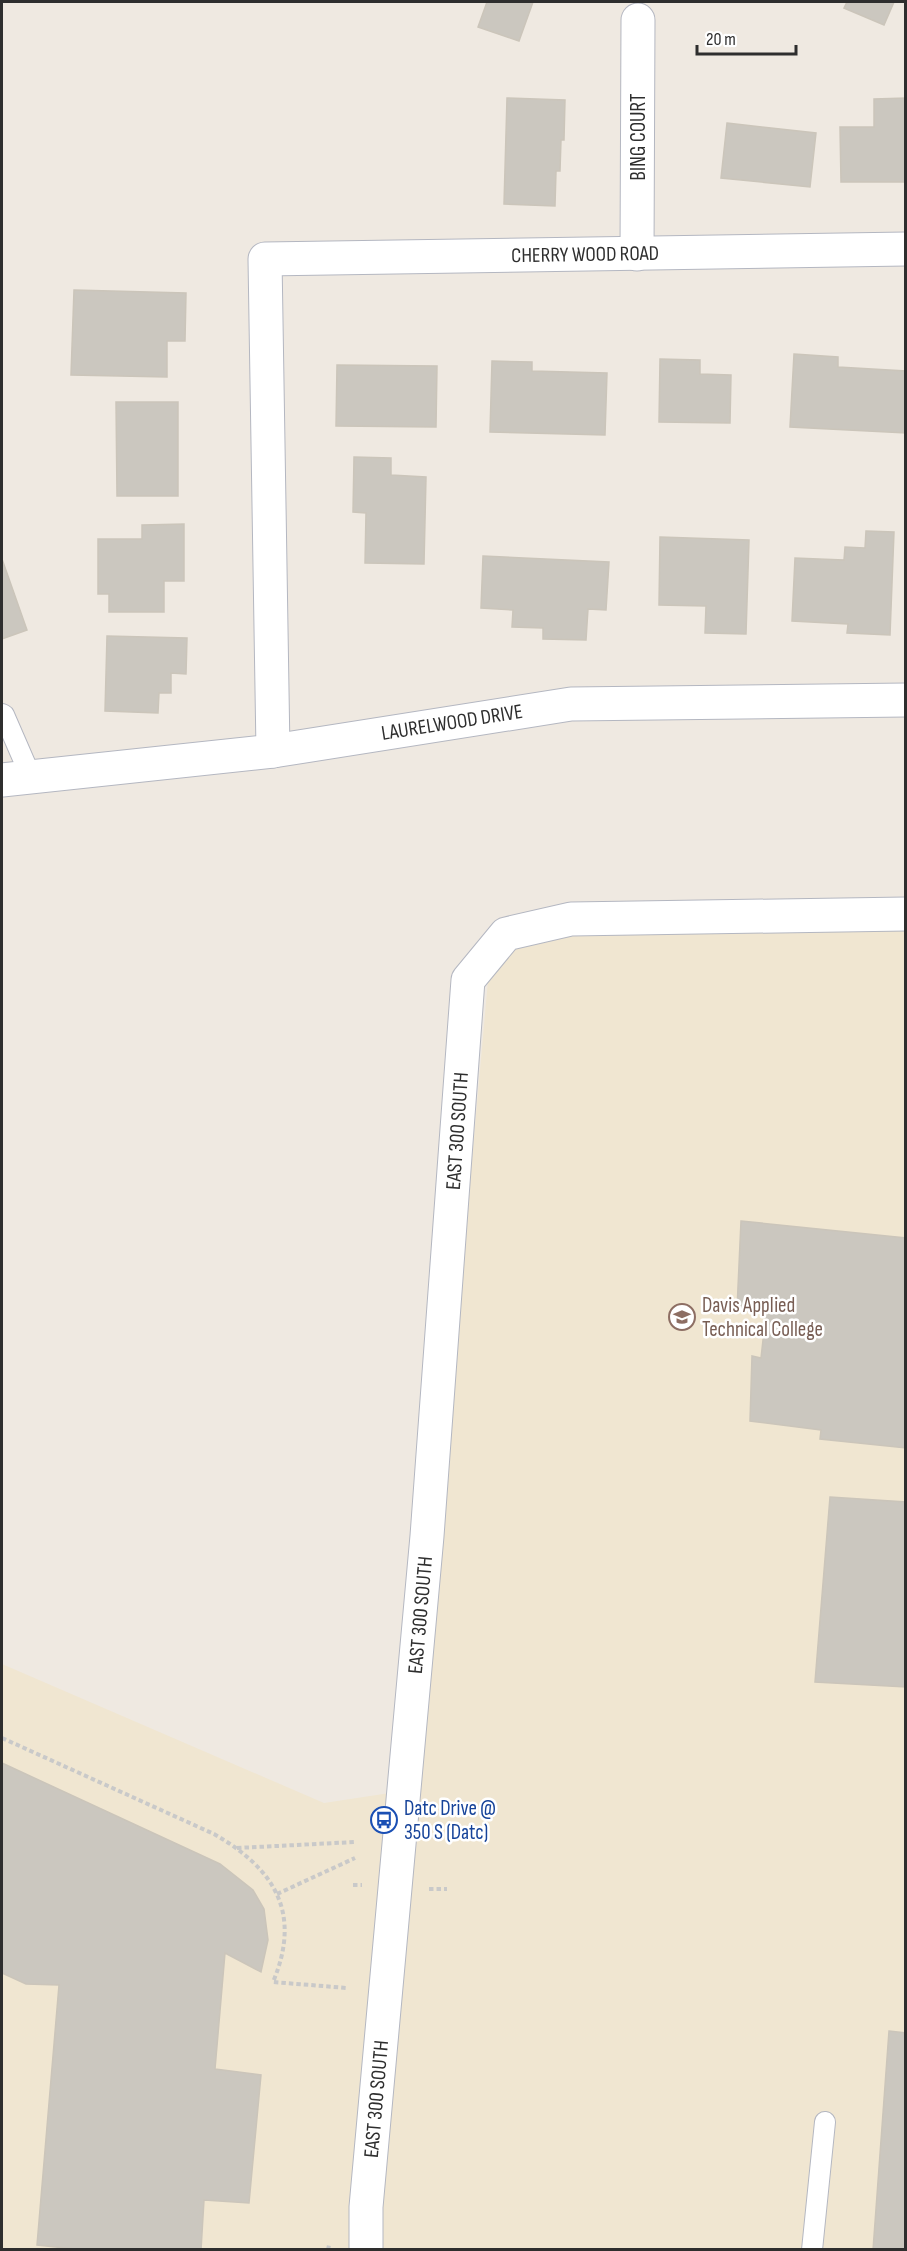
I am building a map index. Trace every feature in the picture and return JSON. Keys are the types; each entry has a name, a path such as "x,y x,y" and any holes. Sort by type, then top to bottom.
{"street":[{"name":"BING COURT","path":"638,20 638,254"},
{"name":"CHERRY WOOD ROAD","path":"273,751 265,259 906,249"},
{"name":"LAURELWOOD DRIVE","path":"16,778 273,751 571,704 906,700"},
{"name":"EAST 300 SOUTH","path":"366,2250 366,2207 428,1536 468,980 506,934 571,919 906,914"}],"lane":[{"path":"2,714 16,778"},
{"path":"813,2250 825,2122"}],"path":[{"path":"2,1737 214,1834 237,1848 264,1872 280,1899 286,1933 282,1959 273,1982 347,1988"},
{"path":"237,1848 356,1842"},
{"path":"277,1894 355,1858"},
{"path":"419,1888 447,1889"}],"shaded area":[{"name":"Davis Applied Technical College","path":"905,923 905,2249 2,2249 2,1664 324,1803 416,1789 489,969 521,932"}],"building":[{"path":"487,2 533,2 519,41 478,27"},
{"path":"847,2 894,2 884,25 844,8"},
{"path":"507,98 565,100 564,140 561,140 560,171 556,171 555,206 504,204"},
{"path":"906,98 906,182 841,182 840,127 874,127 874,99"},
{"path":"727,123 816,133 810,187 721,178"},
{"path":"74,290 186,293 185,341 167,341 167,377 71,375"},
{"path":"794,354 838,357 838,367 906,371 906,433 790,427"},
{"path":"660,359 700,360 700,374 731,375 730,423 659,422"},
{"path":"492,361 532,362 532,371 607,373 605,435 490,432"},
{"path":"337,365 437,366 436,427 336,426"},
{"path":"116,402 178,402 178,496 117,496"},
{"path":"354,457 391,458 391,475 426,477 424,564 365,563 366,513 353,512"},
{"path":"184,524 184,581 164,581 164,612 109,612 109,594 98,594 98,539 142,539 142,525"},
{"path":"866,531 894,532 890,635 847,633 848,624 792,621 795,558 844,560 845,547 865,548"},
{"path":"660,537 749,540 746,634 705,633 706,606 659,605"},
{"path":"483,556 609,562 606,610 588,609 586,640 543,639 543,628 512,627 513,610 481,608"},
{"path":"2,559 27,630 2,639"},
{"path":"107,636 187,638 186,674 171,673 171,693 159,693 158,713 105,711"},
{"path":"741,1221 906,1238 906,1448 820,1439 821,1430 750,1421 752,1356 761,1358 766,1313 737,1309"},
{"path":"830,1497 906,1502 906,1687 815,1682"},
{"path":"2,1763 220,1864 253,1890 264,1909 268,1940 261,1972 225,1953 215,2069 261,2075 249,2203 204,2200 201,2250 84,2250 37,2245 59,1985 26,1984 2,1973"},
{"path":"889,2031 906,2033 906,2250 873,2250"}],"place":[{"name":"Davis Applied Technical College","path":"682,1317"},
{"name":"Datc Drive @ 350 S (Datc)","path":"384,1820"}]}
